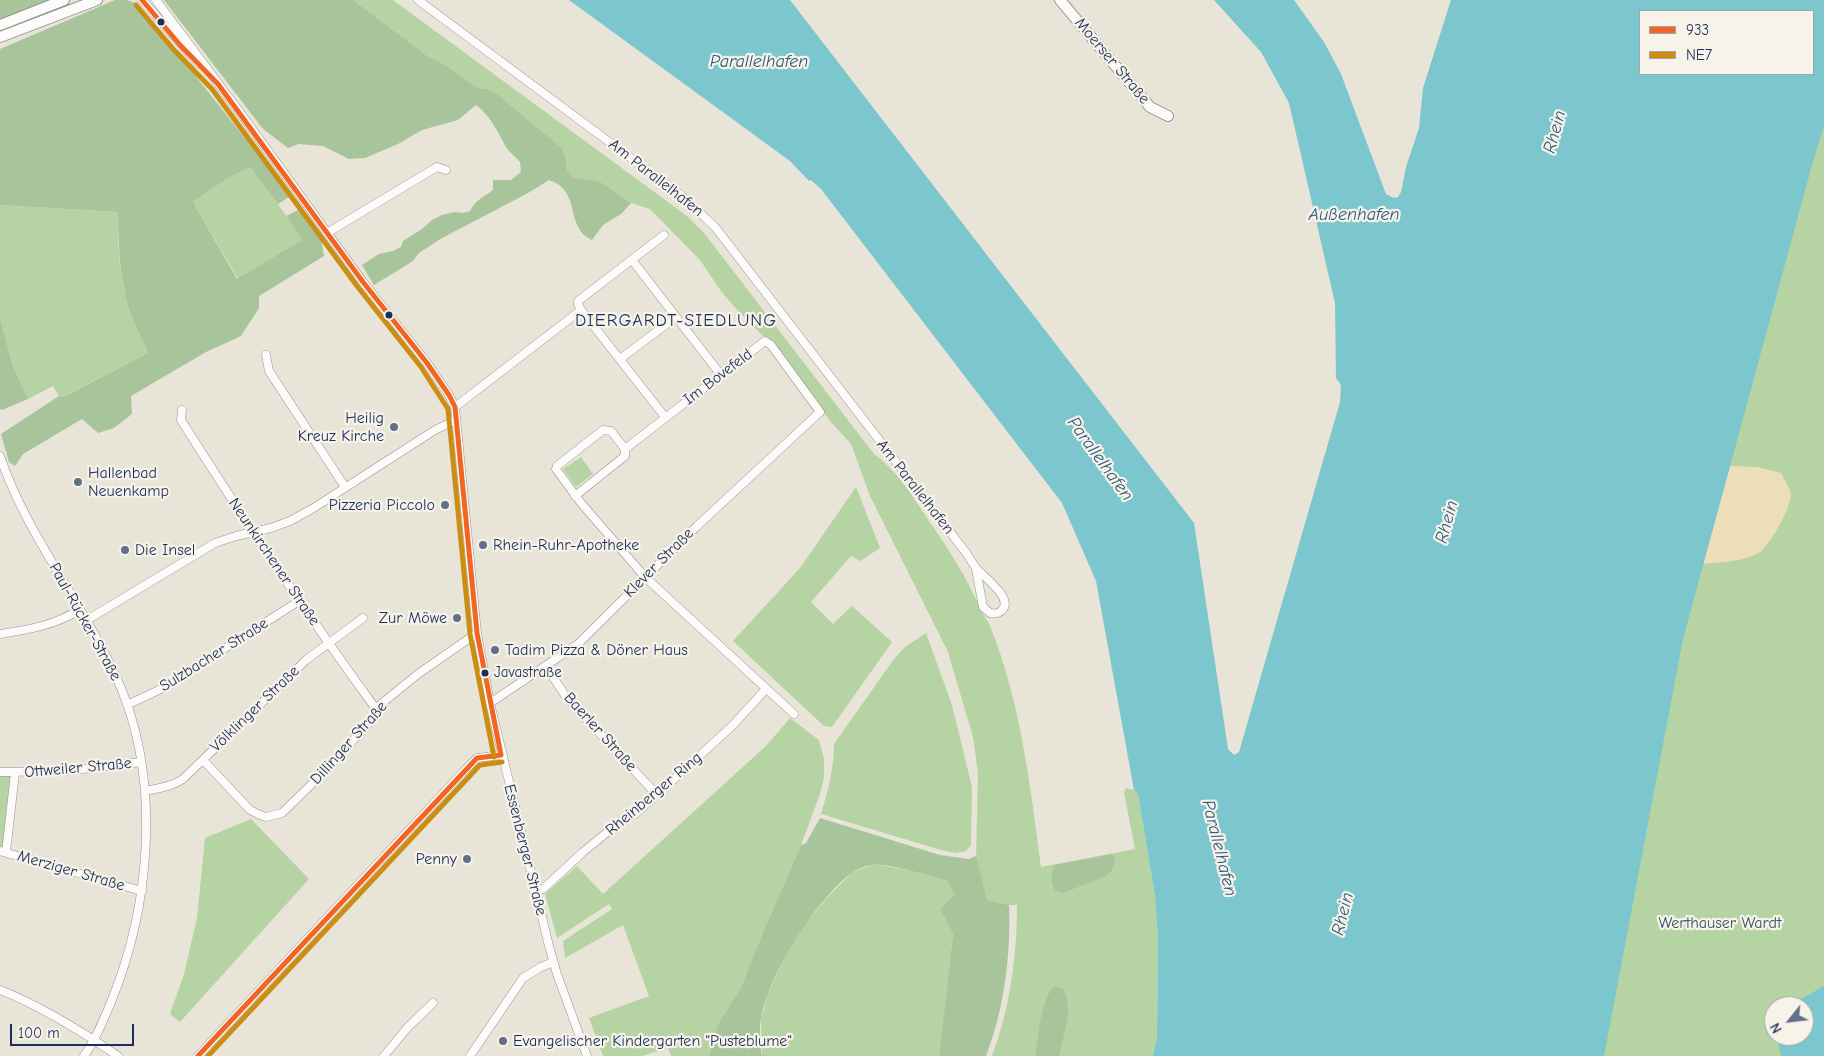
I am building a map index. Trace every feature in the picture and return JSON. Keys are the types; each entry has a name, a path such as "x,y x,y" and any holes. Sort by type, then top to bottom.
{"street":[{"path":"0,25 64,0"},
{"path":"0,37 97,0"},
{"name":"Essenberger Straße","path":"142,0 180,45 218,84"},
{"name":"Essenberger Straße","path":"156,0 363,282 450,394 455,407 477,633 490,703 534,890 554,962 587,1056"},
{"name":"Am Parallelhafen","path":"418,0 682,196 715,226 968,554 976,569 984,607 990,614 1004,609 1004,601 989,579 976,569"},
{"name":"Moerser Straße","path":"1060,0 1150,107 1168,116"},
{"path":"327,233 437,167 446,170"},
{"path":"664,235 578,301 578,304 665,418"},
{"path":"632,260 721,375"},
{"path":"455,407 581,310"},
{"path":"620,359 676,317"},
{"name":"Im Bovefeld","path":"575,496 625,456 625,449 765,341 770,345 820,412"},
{"path":"266,355 269,371 345,487"},
{"name":"Neunkirchener Straße","path":"182,410 182,420 253,532 328,644 376,710"},
{"name":"Klever Straße","path":"490,703 546,667 583,639 722,502 820,412"},
{"path":"87,620 215,543 290,521 435,430 456,420"},
{"path":"625,449 611,431 604,430 557,466 557,473 645,576 794,714"},
{"name":"Paul-Rücker-Straße","path":"0,456 27,516 87,620 120,687 127,705 141,762 145,790 146,853 142,891 133,939 121,978 95,1040 84,1056"},
{"name":"Sulzbacher Straße","path":"127,705 161,689 299,601"},
{"path":"0,634 26,630 62,619 80,609"},
{"name":"Völklinger Straße","path":"145,790 174,784 204,760 306,660 363,618"},
{"name":"Dillinger Straße","path":"204,760 250,810 266,817 274,816 288,808 318,779 372,720 381,704 418,674 477,633"},
{"name":"Baerler Straße","path":"546,667 567,698 657,795"},
{"name":"Rheinberger Ring","path":"534,890 543,889 620,821 634,815 732,726 766,689"},
{"path":"198,1056 477,758 502,755"},
{"name":"Ottweiler Straße","path":"0,772 66,771 141,762"},
{"name":"Ottweiler Straße","path":"3,851 15,773"},
{"name":"Merziger Straße","path":"3,851 142,891"},
{"path":"470,1056 523,978 554,962"},
{"path":"0,990 27,1002 95,1040 118,1056"},
{"path":"384,1056 408,1027 434,1003"}],"green space":[{"path":"0,0 50,0 0,20"},
{"path":"115,0 127,0 135,3 163,35 279,181 289,197 278,204 250,167 228,178 193,202 237,279 302,240 286,216 300,209 321,238 324,256 259,296 259,308 241,336 206,352 131,396 132,414 114,428 98,433 82,419 23,454 15,466 9,462 1,434 59,396 63,397 148,353 130,313 124,288 119,250 118,212 0,205 0,49"},
{"path":"164,0 353,0 426,55 445,65 478,88 488,89 497,94 562,148 567,170 573,177 599,181 631,203 621,214 603,225 592,240 583,234 578,226 571,203 564,190 558,184 549,180 442,238 419,253 413,261 374,285 362,265 379,254 401,247 403,241 442,215 470,211 477,201 493,190 493,180 511,180 521,172 520,162 506,147 490,119 476,105 458,120 422,130 398,144 365,158 349,159 323,146 299,144 288,148 263,129"},
{"path":"353,0 393,0 687,216 704,233 874,454 906,486 964,577 989,624 1001,655 1010,685 1023,745 1041,867 1135,849 1124,792 1126,788 1134,790 1138,794 1155,896 1158,940 1157,1037 1153,1056 992,1056 1008,1001 1016,943 1017,905 987,900 976,860 978,773 973,737 948,652 870,496 851,444 831,422 769,338 763,336 738,311 721,291 700,260 650,209 631,203 599,181 573,177 567,170 562,148 497,94 488,89 478,88 445,65 426,55"},
{"name":"Werthauser Wardt","path":"1824,104 1824,1056 1576,1056 1680,619"},
{"path":"250,167 302,240 238,279 193,202 228,178"},
{"path":"0,205 118,212 118,238 124,288 130,313 148,353 62,397 59,396 53,386 28,399 13,366 0,319"},
{"path":"0,319 13,366 28,399 2,410 0,409"},
{"path":"581,457 593,474 576,487 563,469"},
{"path":"856,487 880,548 860,561 851,556 811,602 833,624 852,606 892,642 832,727 824,726 733,641 800,568"},
{"path":"926,633 952,705 972,787 971,845 966,851 956,853 821,814 830,780 834,744 894,659 905,647"},
{"path":"790,718 819,740 824,759 824,777 820,794 801,845 741,987 718,1024 709,1056 671,1056 668,1048 642,1056 603,1056 589,1018 649,996 623,925 565,958 563,941 612,909 609,904 557,938 545,894 577,866 603,894 766,746"},
{"path":"0,772 15,773 6,852 0,851"},
{"path":"820,818 940,855 969,859 976,856 987,900 1009,905 1009,943 1005,982 1002,1001 986,1056 939,1056 953,934 940,909 955,894 947,881 909,870 872,865 851,873 837,886 809,919 796,939 774,980 766,1000 760,1027 762,1056 709,1056 718,1024 741,987 801,845 806,843"},
{"path":"251,819 309,879 180,1022 170,1014 184,974 197,918 205,838"},
{"path":"1112,854 1115,861 1112,870 1106,876 1063,893 1055,890 1052,878 1055,865"},
{"path":"875,864 912,871 947,881 956,894 940,909 953,934 939,1056 762,1056 761,1019 767,996 783,961 801,929 852,872"},
{"path":"1054,987 1062,988 1068,1003 1067,1021 1059,1056 1036,1056 1043,1009 1046,999"}],"sand":[{"path":"1730,466 1757,467 1781,473 1791,494 1790,500 1773,536 1757,554 1737,560 1703,564"}],"water":[{"path":"569,0 790,0 1194,523 1228,749 1234,755 1239,752 1340,402 1341,385 1336,378 1335,303 1289,103 1261,52 1214,0 1294,0 1324,42 1341,74 1386,194 1394,198 1398,197 1401,192 1406,167 1419,128 1423,88 1451,0 1824,0 1824,126 1683,639 1604,1056 1153,1056 1157,1037 1158,940 1155,896 1138,794 1134,790 1096,581 1062,503 821,189 811,180 809,181 790,161"},
{"path":"1824,986 1824,1056 1781,1056 1779,1046 1814,1046 1814,996 1806,996"}],"transit line":[{"name":"933","path":"142,0 180,45 218,84 363,282 427,363 455,407 477,633 501,755"},
{"name":"NE7","path":"136,5 174,50 212,89 357,286 421,367 448,409 470,634 494,757"},
{"name":"933","path":"198,1056 477,758 501,755"},
{"name":"NE7","path":"208,1056 480,765 502,762"}],"place":[{"name":"Heilig Kreuz Kirche","path":"394,427"},
{"name":"Hallenbad Neuenkamp","path":"78,482"},
{"name":"Pizzeria Piccolo","path":"445,505"},
{"name":"Rhein-Ruhr-Apotheke","path":"483,545"},
{"name":"Die Insel","path":"125,550"},
{"name":"Zur Möwe","path":"457,618"},
{"name":"Tadim Pizza & Döner Haus","path":"495,650"},
{"name":"Javastraße","path":"485,673"},
{"name":"Penny","path":"467,859"},
{"name":"Evangelischer Kindergarten \"Pusteblume\"","path":"503,1041"}],"district":[{"name":"DIERGARDT-SIEDLUNG","path":"676,321"}],"water label":[{"name":"Parallelhafen","path":"759,62"},
{"name":"Rhein","path":"1555,132"},
{"name":"Außenhafen","path":"1354,215"},
{"name":"Parallelhafen","path":"1100,459"},
{"name":"Rhein","path":"1447,522"},
{"name":"Parallelhafen","path":"1219,848"},
{"name":"Rhein","path":"1343,914"}]}
